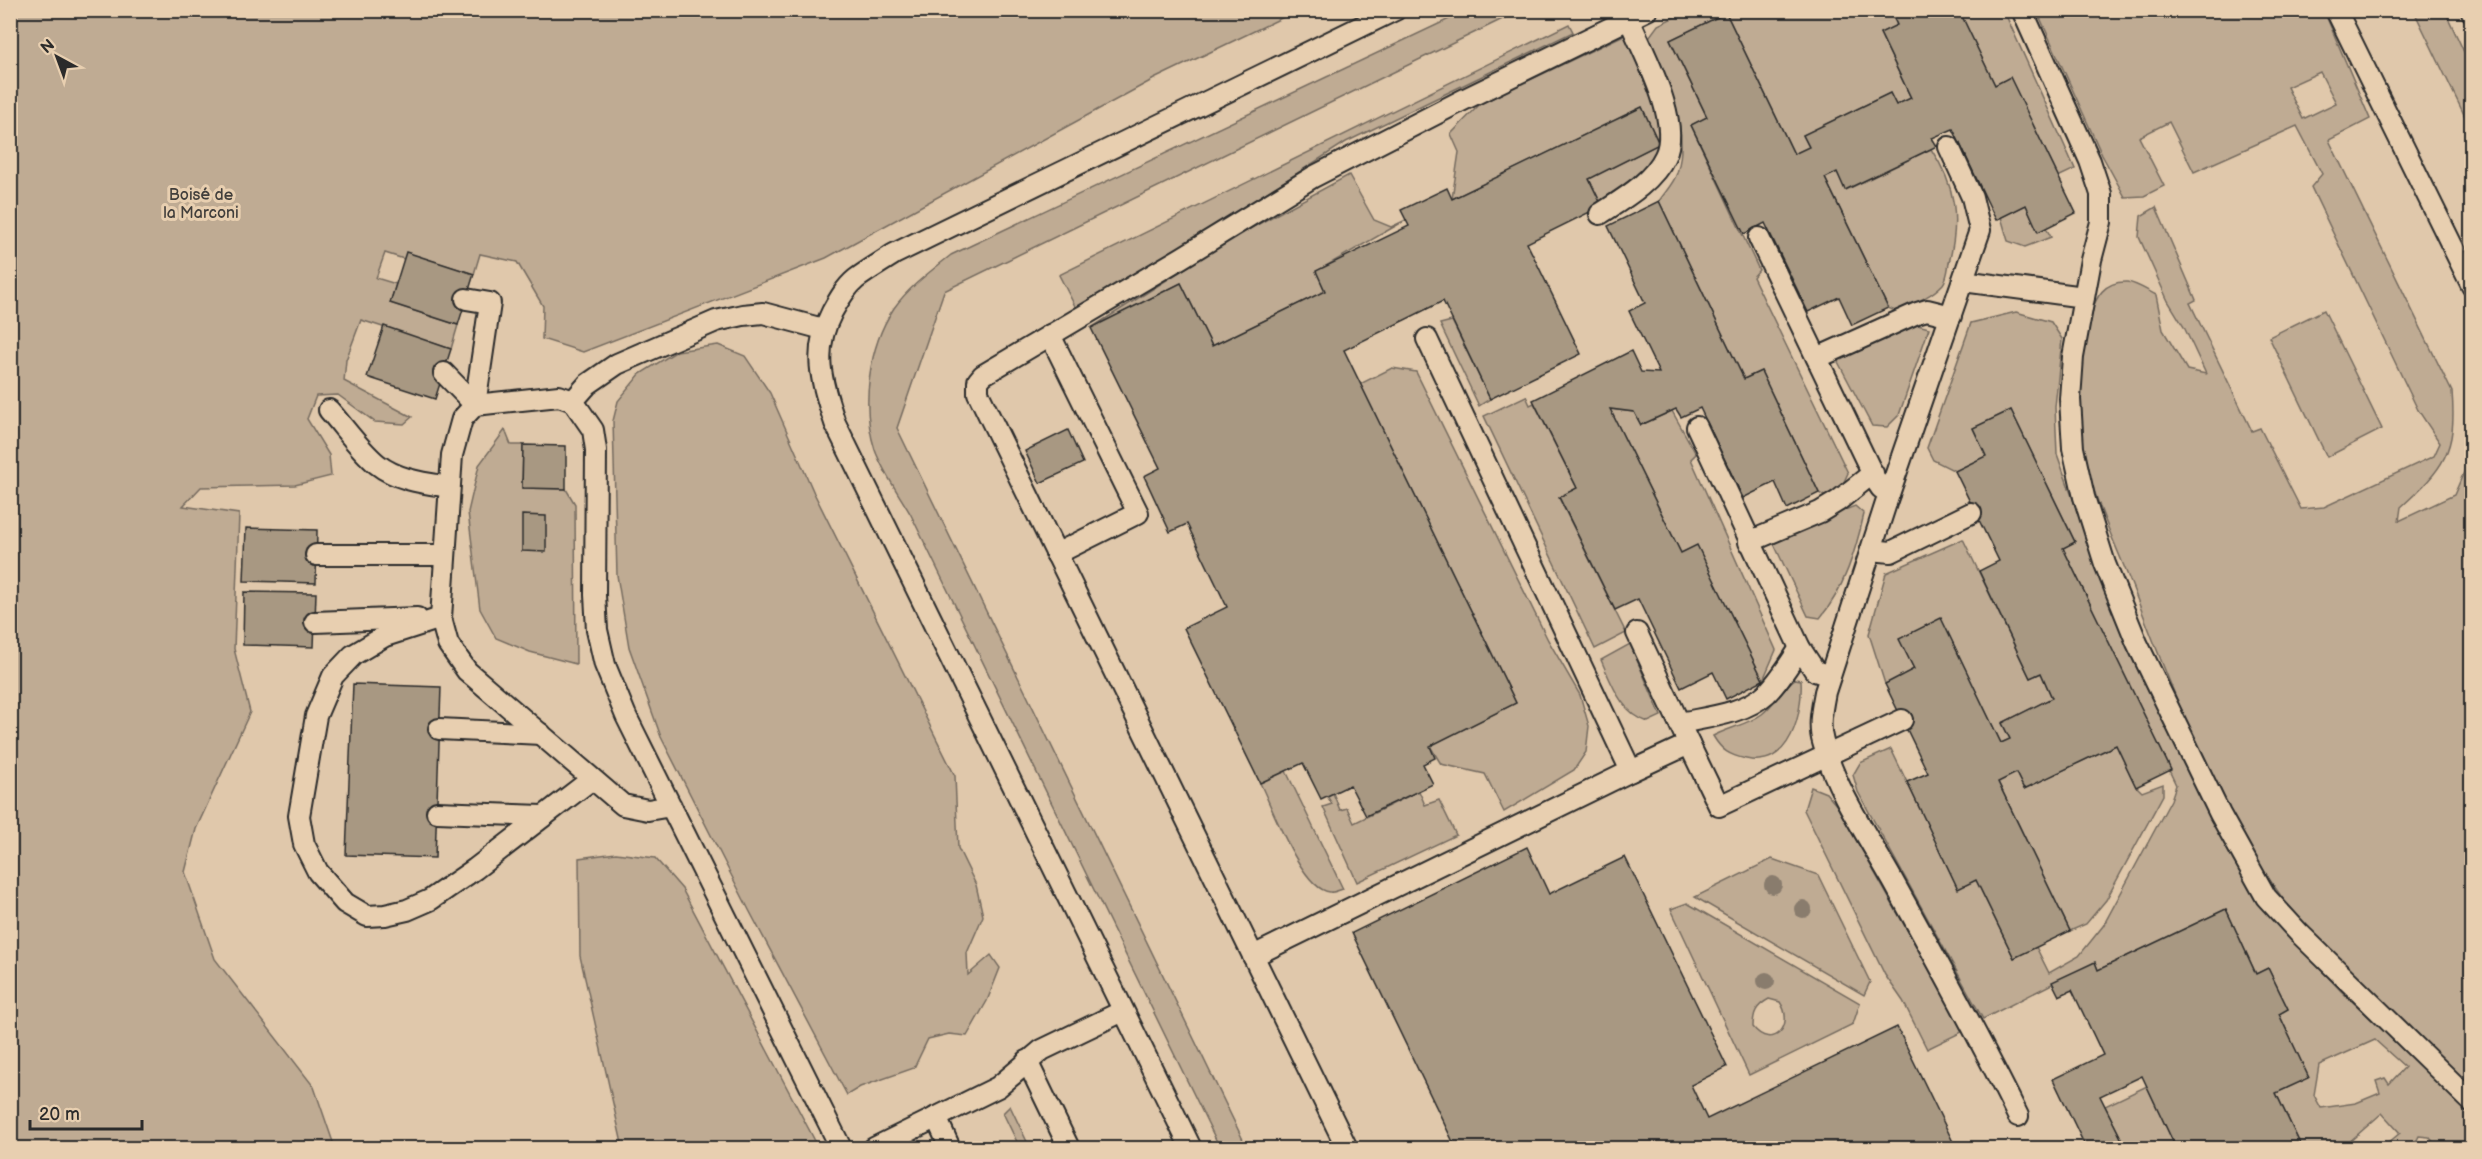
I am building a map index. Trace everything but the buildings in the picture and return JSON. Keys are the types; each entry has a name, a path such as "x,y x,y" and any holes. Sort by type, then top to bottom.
{"lane":[{"path":"1191,1149 835,423 820,374 823,329 838,299 854,280 894,254 1395,10"},
{"path":"2022,10 2090,161 2101,194 2101,222 2073,357 2070,399 2073,448 2084,497 2105,564 2137,643 2220,814 2266,897 2299,933 2472,1102"},
{"path":"2336,10 2472,286"},
{"path":"1347,1149 983,404 977,387 978,381 983,375 1313,177 1463,100 1638,15 1663,101 1669,129 1669,145 1665,157 1654,172 1633,192 1600,214"},
{"path":"1949,147 1972,198 1980,230 1889,494 1830,676 1821,716 1822,739 1827,756 1850,804 1975,1028 2018,1116"},
{"path":"1759,237 1873,473 1881,488 1889,494"},
{"path":"1963,281 2084,297"},
{"path":"466,299 490,303 475,405 462,419 452,455 441,618 448,644 467,672 623,805 648,810 671,806"},
{"path":"1817,358 1917,313 1927,310 1951,316"},
{"path":"573,401 588,384 617,364 716,321 763,313 823,329"},
{"path":"1050,335 1138,513 1056,554"},
{"path":"1427,339 1631,771"},
{"path":"444,374 475,405"},
{"path":"475,405 559,396 573,401 593,430 596,450 595,595 597,630 605,665 626,716 841,1149"},
{"path":"329,410 377,464 419,483 449,487"},
{"path":"1697,428 1800,648 1815,670 1830,676"},
{"path":"1749,542 1820,512 1838,501 1873,473"},
{"path":"1871,550 1891,552 1971,513"},
{"path":"316,555 445,555"},
{"path":"441,618 385,636 353,655 333,676 316,716 299,816 304,844 318,872 345,903 367,916 407,910 430,900 475,869 592,779"},
{"path":"315,622 441,618"},
{"path":"1637,633 1719,806 1902,720"},
{"path":"1680,723 1720,715 1751,704 1766,693 1800,648"},
{"path":"439,729 541,734"},
{"path":"1253,956 1338,912 1689,744"},
{"path":"437,812 543,816"},
{"path":"874,1149 998,1087 1028,1061 1065,1039 1123,1011"},
{"path":"1028,1061 1069,1149"},
{"path":"936,1117 950,1149"}],"green space":[{"name":"Boisé de la Marconi","path":"10,11 1296,11 1154,79 826,258 583,352 542,339 543,306 517,262 480,254 474,274 407,253 404,259 385,253 376,278 396,284 390,303 458,325 451,349 361,320 346,360 344,381 412,417 404,424 375,422 338,395 316,396 307,419 329,455 331,476 295,485 201,487 183,506 239,514 234,649 250,712 196,829 185,872 215,959 314,1087 335,1148 11,1148"},
{"path":"1466,11 1519,11 944,291 897,428 1247,1148 1220,1148 911,515 878,458 868,415 873,358 885,323 900,300 913,286 951,255"},
{"path":"1687,11 1890,11 1897,25 1880,33 1911,98 1896,105 1890,93 1803,135 1809,147 1794,154 1726,13 1670,40 1707,117 1691,125 1759,270 1753,277 1848,473 1842,486 1826,497 1819,493 1761,371 1744,379 1659,201 1677,173 1681,156 1681,139 1675,105 1647,40 1658,25"},
{"path":"1959,11 2004,11 2075,169 2058,177 2010,78 1995,85"},
{"path":"2037,11 2324,11 2370,119 2329,140 2452,392 2452,430 2444,457 2428,481 2401,507 2399,521 2454,495 2468,463 2471,448 2471,1089 2307,930 2253,854 2208,770 2189,727 2103,514 2086,464 2079,409 2082,351 2090,315 2098,296 2107,287 2119,282 2138,285 2156,295 2163,330 2187,370 2206,374 2184,327 2168,301 2139,237 2141,216 2156,207 2196,300 2190,303 2252,431 2260,428 2301,509 2324,507 2434,456 2440,443 2418,410 2311,187 2322,174 2297,126 2194,172 2169,122 2139,137 2164,186 2144,196 2125,197 2102,155","holes":["2320,72 2336,103 2303,119 2287,87"]},
{"path":"2414,11 2445,11 2471,67 2471,129"},
{"path":"1569,24 1573,32 1346,142 1182,247 1077,310 1059,275"},
{"path":"1628,33 1656,103 1665,139 1657,158 1640,177 1602,206 1589,179 1659,144 1642,107 1452,199 1459,152 1451,134 1480,104"},
{"path":"1931,149 1946,176 1954,203 1954,232 1947,274 1943,284 1932,293 1895,311 1888,308 1825,178 1837,172 1846,190"},
{"path":"1349,175 1374,220 1391,227 1406,220 1317,271 1325,291 1212,346 1181,283 1091,328 1233,238"},
{"path":"2026,205 2038,231 2046,228 2051,237 2025,247 2008,241 2001,217"},
{"path":"2324,310 2382,429 2327,457 2269,337"},
{"path":"2016,312 2051,322 2062,339 2055,407 2057,454 2091,550 2200,796 2268,913 2341,991 2471,1111 2471,1148 2439,1148 2429,1137 2419,1136 2413,1148 2382,1148 2400,1133 2382,1113 2347,1144 2351,1148 2302,1148 2276,1093 2308,1078 2279,1014 2288,1009 2268,968 2256,974 2226,909 2098,970 2095,962 1983,1019 1858,792 1853,775 1860,763 1891,749 1958,888 1976,880 2014,958 2036,947 2049,973 2079,956 2103,926 2171,800 2176,785 2063,548 2075,542 2011,410 1973,428 1986,456 1955,471 1933,460 1927,448 1971,323","holes":["2375,1040 2405,1067 2389,1084 2385,1078 2376,1081 2380,1093 2356,1103 2321,1108 2314,1095 2319,1065"]},
{"path":"1452,321 1490,399 1479,406 1440,324"},
{"path":"1914,324 1929,328 1899,415 1887,427 1872,426 1836,358 1863,348 1892,331"},
{"path":"718,345 745,356 770,393 814,493 955,776 958,848 976,885 983,916 967,953 968,975 991,955 1000,968 987,1001 967,1036 949,1034 928,1039 914,1068 860,1087 847,1095 661,737 629,647 617,575 613,421 618,401 640,374 677,351"},
{"path":"1392,368 1416,372 1548,640 1580,695 1589,726 1586,752 1574,770 1504,812 1485,774 1441,764 1430,746 1516,703 1360,384"},
{"path":"1526,396 1530,405 1534,403 1577,488 1559,498 1626,633 1595,649 1484,416"},
{"path":"1610,409 1634,412 1641,425 1672,411 1696,454 1691,459 1776,650 1763,680 1697,546 1681,553"},
{"path":"505,430 511,445 523,445 522,488 566,489 575,504 576,664 530,652 496,638 480,609 468,512 479,465"},
{"path":"1855,506 1864,514 1853,555 1842,582 1820,618 1808,616 1774,544 1789,532"},
{"path":"1963,539 2030,678 2041,673 2052,698 2002,723 2010,739 2001,743 1941,619 1900,639 1914,669 1885,684 1869,634 1886,573"},
{"path":"1630,644 1661,716 1648,722 1639,718 1624,705 1601,660"},
{"path":"1795,679 1801,680 1800,707 1791,735 1784,747 1774,755 1761,760 1746,759 1726,752 1713,736 1751,721 1762,714"},
{"path":"2116,745 2136,786 2142,792 2163,784 2163,795 2106,900 2086,924 2070,931 1998,782 2016,773 2024,789"},
{"path":"1286,771 1343,889 1330,892 1319,888 1299,863 1280,828 1260,783"},
{"path":"1811,787 1826,793 1837,806 1964,1031 1927,1049 1903,1001 1885,975 1804,810"},
{"path":"1419,791 1425,805 1439,800 1456,835 1357,882 1323,807 1332,804 1327,796 1333,793 1340,810 1347,808 1354,823"},
{"path":"616,853 655,858 682,889 814,1139 816,1148 623,1148 580,956 579,858"},
{"path":"1772,859 1818,875 1870,982 1864,995 1695,897"},
{"path":"1687,903 1860,1003 1853,1024 1749,1075 1671,909","holes":["1769,999 1780,1002 1785,1019 1780,1032 1767,1037 1760,1034 1753,1027 1756,1010"]},
{"path":"2147,1086 2176,1148 2126,1148 2105,1106"},
{"path":"1010,1106 1030,1148 1020,1148 1003,1113"}]}
